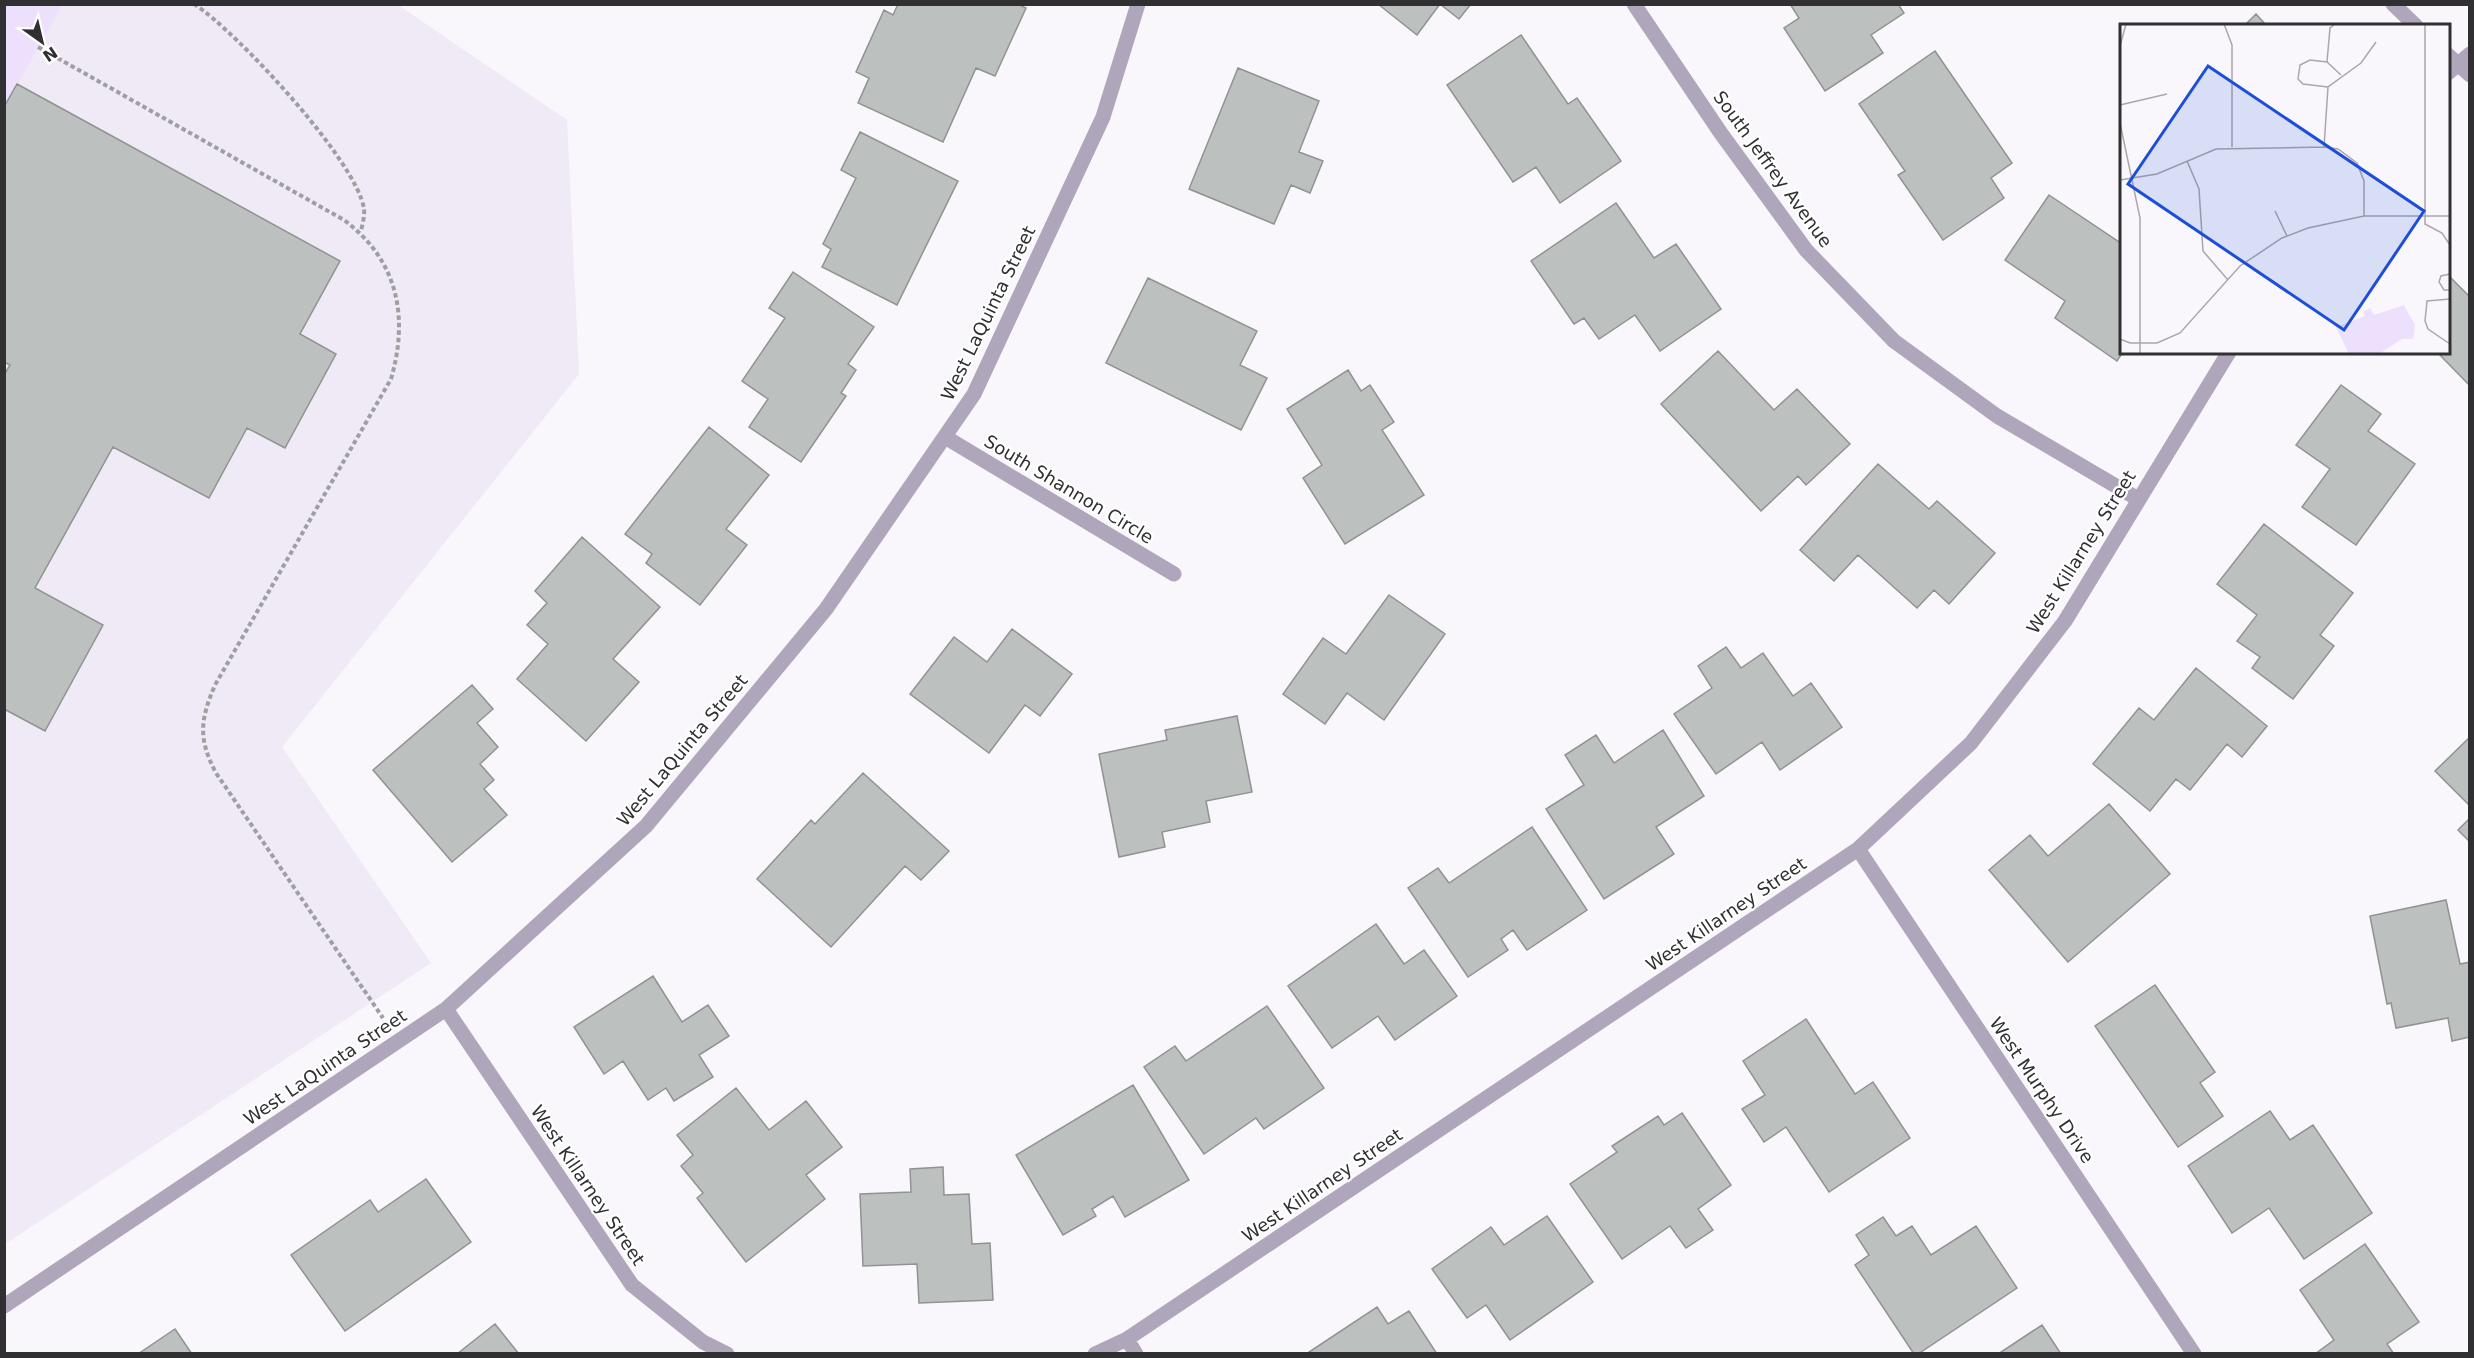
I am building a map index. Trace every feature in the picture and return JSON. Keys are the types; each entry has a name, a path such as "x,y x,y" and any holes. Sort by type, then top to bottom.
{"street":[{"name":"West LaQuinta Street","path":"4,1306 446,1009 646,826 826,609 974,394 1103,117 1138,4"},
{"name":"South Jeffrey Avenue","path":"1634,4 1720,132 1806,250 1894,341 1997,416 2138,499"},
{"path":"2393,4 2414,24"},
{"path":"2456,62 2469,75"},
{"name":"West Killarney Street","path":"1095,1353 1127,1339 1858,849 1971,743 2065,621 2228,354"},
{"name":"South Shannon Circle","path":"945,438 1174,574"},
{"name":"West Murphy Drive","path":"1858,849 2194,1353"},
{"name":"West Killarney Street","path":"446,1009 632,1285 703,1342 727,1353"},
{"path":"1127,1339 1136,1353"}],"path":[{"path":"194,4 272,75 336,155 358,191 364,209 361,232"},
{"path":"38,47 344,219 361,232 375,248 388,272 398,306 401,332 391,379 215,685 204,711 202,727 205,752 216,773 398,1041"}],"shaded area":[{"path":"5,5 398,5 567,120 579,374 282,747 431,963 5,1244"},
{"path":"5,5 62,5 5,107"}],"building":[{"path":"898,4 1018,4 1026,8 995,76 976,68 943,142 858,103 869,78 856,72 884,10 893,15"},
{"path":"1378,4 1440,4 1417,35"},
{"path":"1440,4 1471,4 1459,19"},
{"path":"1790,4 1898,4 1904,13 1871,35 1883,53 1825,91 1784,28 1799,18"},
{"path":"2256,14 2265,24 2246,24"},
{"path":"1521,35 1568,104 1577,98 1621,161 1560,203 1536,167 1513,182 1447,85"},
{"path":"1935,51 2012,163 1991,178 2004,198 1943,240 1898,175 1905,171 1859,104"},
{"path":"1238,68 1319,101 1299,152 1323,161 1310,193 1291,185 1274,224 1189,189"},
{"path":"17,84 340,261 300,334 336,354 285,448 247,428 209,498 113,447 35,588 103,625 45,731 4,709 4,375 10,365 4,362 4,107"},
{"path":"860,132 958,181 897,305 822,267 831,249 823,244 856,178 841,170"},
{"path":"2049,195 2120,243 2122,354 2117,361 2055,318 2065,301 2005,260"},
{"path":"1616,203 1654,258 1676,244 1721,309 1660,351 1635,315 1599,339 1584,318 1574,324 1531,261"},
{"path":"793,272 874,327 848,364 856,370 841,393 846,396 801,462 749,427 768,399 742,381 785,318 769,308"},
{"path":"2450,277 2470,297 2470,386 2439,354 2450,354"},
{"path":"1148,278 1257,331 1240,365 1267,378 1241,430 1106,363"},
{"path":"1718,351 1774,410 1797,389 1850,444 1806,485 1798,476 1761,511 1661,404"},
{"path":"1348,370 1361,391 1370,385 1394,422 1382,430 1424,495 1345,544 1303,478 1322,465 1287,409"},
{"path":"2341,385 2381,414 2368,431 2415,464 2356,545 2302,507 2330,469 2296,445"},
{"path":"709,427 769,475 726,529 747,545 700,605 646,563 652,554 625,534"},
{"path":"1878,464 1929,509 1937,501 1995,553 1949,604 1934,590 1917,608 1858,555 1834,581 1800,550"},
{"path":"2264,524 2353,593 2320,635 2334,646 2293,699 2252,668 2260,657 2237,641 2257,615 2217,584"},
{"path":"582,537 660,607 613,659 639,682 586,741 517,679 548,644 527,625 547,603 535,591"},
{"path":"1389,595 1445,634 1384,720 1347,693 1325,724 1283,694 1323,638 1346,654"},
{"path":"1012,629 1072,674 1040,716 1025,705 989,753 910,694 954,637 987,662"},
{"path":"1726,647 1741,668 1763,653 1793,696 1811,683 1842,727 1780,770 1762,742 1716,774 1674,714 1712,688 1698,666"},
{"path":"2196,668 2267,726 2242,757 2227,744 2190,790 2176,779 2150,811 2093,764 2139,708 2154,720"},
{"path":"472,685 493,709 477,723 498,747 480,764 494,780 484,789 507,815 452,862 373,770"},
{"path":"1237,716 1252,792 1206,801 1210,822 1162,832 1165,847 1119,857 1099,754 1167,740 1165,730"},
{"path":"1663,730 1704,796 1656,827 1674,854 1604,899 1546,809 1584,785 1565,755 1596,735 1614,763"},
{"path":"2470,737 2470,806 2435,771"},
{"path":"863,773 949,851 921,880 905,866 831,947 757,879 811,820 815,824"},
{"path":"2109,804 2170,874 2068,962 1989,870 2030,835 2048,856"},
{"path":"2470,818 2470,842 2458,830"},
{"path":"1532,827 1587,910 1527,950 1513,930 1501,939 1508,950 1468,977 1408,888 1438,868 1449,883"},
{"path":"2446,900 2460,964 2470,962 2470,1037 2452,1041 2448,1018 2396,1028 2391,1003 2387,1004 2370,916"},
{"path":"1376,924 1404,964 1424,950 1457,996 1395,1040 1378,1016 1332,1048 1288,986"},
{"path":"653,976 682,1022 708,1005 729,1036 699,1055 713,1077 674,1101 666,1088 648,1100 623,1061 604,1074 574,1027"},
{"path":"2155,985 2215,1072 2200,1083 2223,1116 2178,1147 2095,1026"},
{"path":"1267,1006 1324,1088 1264,1129 1256,1118 1204,1154 1144,1067 1175,1046 1186,1061"},
{"path":"1806,1019 1855,1094 1873,1082 1910,1138 1829,1192 1786,1127 1764,1142 1742,1109 1765,1095 1743,1061"},
{"path":"1133,1085 1189,1180 1125,1217 1113,1196 1092,1209 1096,1216 1063,1235 1016,1155"},
{"path":"736,1088 769,1130 806,1101 842,1147 806,1175 825,1199 746,1262 697,1198 703,1193 681,1166 693,1155 677,1135"},
{"path":"2270,1111 2290,1140 2313,1125 2372,1213 2304,1259 2269,1208 2232,1233 2188,1166"},
{"path":"1682,1113 1731,1185 1698,1209 1713,1230 1686,1248 1670,1226 1622,1259 1570,1184 1617,1152 1612,1146 1658,1116 1664,1125"},
{"path":"943,1167 944,1195 969,1194 972,1244 990,1243 993,1300 919,1303 917,1264 863,1266 860,1194 911,1192 910,1169"},
{"path":"426,1179 471,1242 345,1331 291,1255 370,1200 378,1212"},
{"path":"1547,1216 1593,1282 1510,1340 1486,1305 1467,1318 1432,1269 1491,1227 1504,1245"},
{"path":"1883,1217 1896,1236 1912,1226 1931,1255 1976,1226 2017,1288 1918,1354 1914,1354 1855,1265 1869,1255 1856,1235"},
{"path":"2365,1244 2419,1322 2387,1344 2394,1354 2315,1354 2334,1340 2300,1290"},
{"path":"1377,1307 1388,1324 1409,1311 1437,1354 1306,1354"},
{"path":"495,1324 519,1354 457,1354"},
{"path":"2042,1325 2061,1354 1998,1354"},
{"path":"175,1329 192,1354 138,1354"}]}
